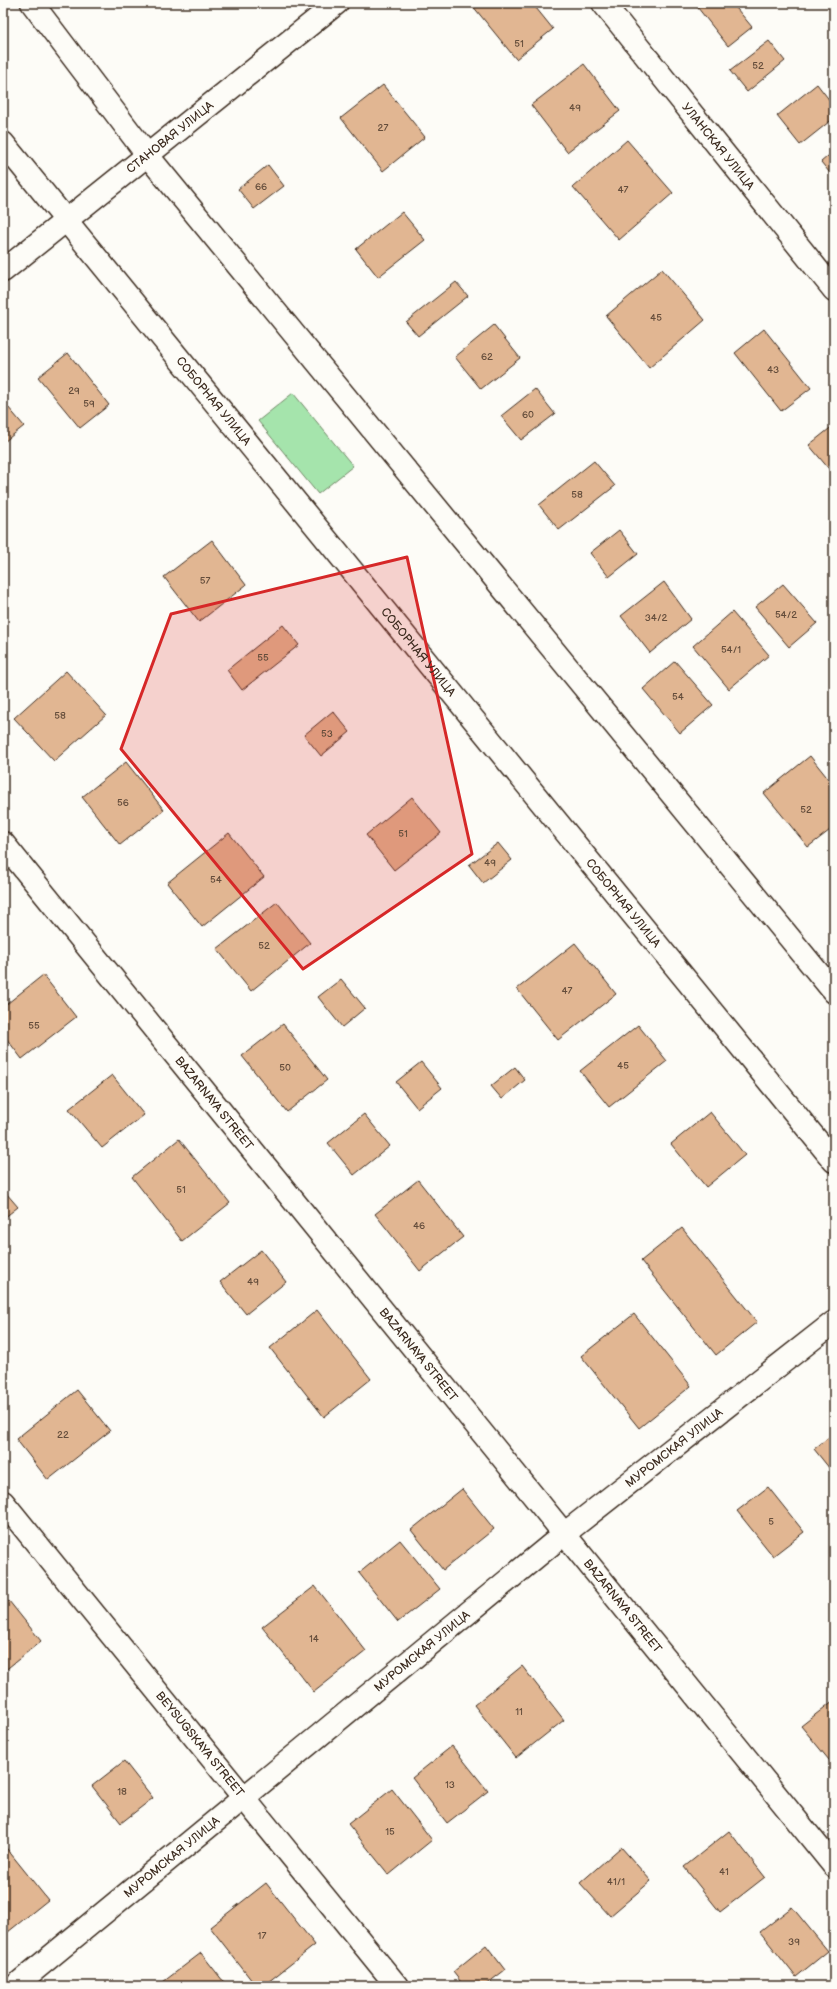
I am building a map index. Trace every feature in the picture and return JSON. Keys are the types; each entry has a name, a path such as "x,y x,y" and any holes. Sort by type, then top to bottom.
{"street":[{"path":"32,3 148,156 834,992"},
{"name":"СТАНОВАЯ УЛИЦА","path":"3,271 337,3"},
{"name":"УЛАНСКАЯ УЛИЦА","path":"603,3 834,290"},
{"name":"СОБОРНАЯ УЛИЦА","path":"3,143 834,1161"},
{"name":"BAZARNAYA STREET","path":"3,842 834,1866"},
{"name":"МУРОМСКАЯ УЛИЦА","path":"15,1986 564,1534 834,1322"},
{"name":"BEYSUGSKAYA STREET","path":"3,1502 245,1798 396,1986"}],"highlighted area":[{"path":"407,557 472,854 303,969 121,749 171,614"}],"green space":[{"path":"293,393 353,466 318,494 258,421"}],"building":[{"path":"475,3 532,3 553,29 516,59 472,5"},
{"path":"694,3 732,3 752,27 728,46"},
{"path":"769,41 785,61 747,92 730,71"},
{"path":"584,64 620,111 567,152 531,105"},
{"path":"817,84 834,106 834,118 800,145 777,116"},
{"path":"383,85 425,137 383,171 341,118"},
{"path":"627,140 673,193 619,240 573,187"},
{"path":"834,151 834,178 821,162"},
{"path":"268,165 284,186 254,209 238,189"},
{"path":"402,212 425,240 378,277 356,249"},
{"path":"662,269 705,320 649,368 606,316"},
{"path":"456,282 468,296 418,336 406,322"},
{"path":"494,325 520,358 481,389 455,357"},
{"path":"764,329 811,388 781,411 735,353"},
{"path":"68,353 109,405 80,428 38,377"},
{"path":"535,389 555,414 521,440 501,416"},
{"path":"3,401 24,426 4,442 3,440"},
{"path":"834,425 834,475 809,445"},
{"path":"594,461 615,486 559,530 539,505"},
{"path":"619,530 638,554 609,577 590,553"},
{"path":"212,540 246,585 199,622 164,577"},
{"path":"664,582 691,619 650,653 621,616"},
{"path":"783,584 817,623 789,647 755,607"},
{"path":"732,612 769,655 729,689 693,646"},
{"path":"283,625 299,645 242,690 227,670"},
{"path":"675,661 713,705 680,733 643,689"},
{"path":"66,671 106,715 54,761 14,718"},
{"path":"333,711 350,732 321,756 304,735"},
{"path":"810,756 834,786 834,827 808,847 764,793"},
{"path":"126,762 164,810 120,845 82,797"},
{"path":"412,797 441,833 394,870 366,835"},
{"path":"229,833 264,877 202,927 167,883"},
{"path":"498,843 512,860 483,883 469,865"},
{"path":"277,902 310,943 251,991 217,949"},
{"path":"575,943 616,994 558,1040 517,989"},
{"path":"43,975 76,1017 22,1059 3,1034 3,1007"},
{"path":"341,979 365,1008 342,1027 318,997"},
{"path":"283,1024 327,1080 287,1112 242,1056"},
{"path":"638,1025 667,1061 609,1107 580,1071"},
{"path":"421,1062 442,1088 417,1108 396,1082"},
{"path":"515,1067 525,1080 502,1099 491,1086"},
{"path":"112,1075 144,1115 102,1148 69,1109"},
{"path":"710,1112 745,1155 706,1187 671,1144"},
{"path":"364,1114 390,1146 354,1175 328,1143"},
{"path":"179,1139 230,1203 182,1241 132,1177"},
{"path":"418,1180 463,1237 420,1271 375,1214"},
{"path":"6,1193 18,1207 4,1218 3,1196"},
{"path":"682,1228 757,1322 716,1355 641,1261"},
{"path":"261,1250 286,1282 246,1314 220,1282"},
{"path":"317,1310 371,1379 324,1417 270,1348"},
{"path":"634,1314 691,1386 639,1428 581,1356"},
{"path":"77,1390 110,1431 48,1480 16,1439"},
{"path":"834,1433 834,1474 814,1449"},
{"path":"768,1487 804,1532 773,1556 737,1511"},
{"path":"462,1489 494,1529 443,1570 411,1530"},
{"path":"400,1540 440,1589 398,1622 359,1573"},
{"path":"315,1586 366,1651 314,1692 262,1627"},
{"path":"9,1601 41,1641 3,1672 3,1605"},
{"path":"522,1666 564,1720 516,1758 474,1705"},
{"path":"834,1700 834,1766 801,1726"},
{"path":"452,1746 488,1791 447,1823 412,1778"},
{"path":"124,1761 153,1798 121,1823 92,1786"},
{"path":"392,1789 432,1840 389,1875 348,1824"},
{"path":"729,1831 765,1877 720,1912 684,1867"},
{"path":"3,1844 48,1900 3,1936"},
{"path":"621,1847 651,1881 610,1916 580,1883"},
{"path":"266,1883 315,1945 263,1986 256,1986 210,1927"},
{"path":"792,1907 828,1951 796,1977 760,1932"},
{"path":"486,1945 505,1970 484,1986 464,1986 453,1972"},
{"path":"201,1953 227,1986 166,1986 163,1982"}]}
